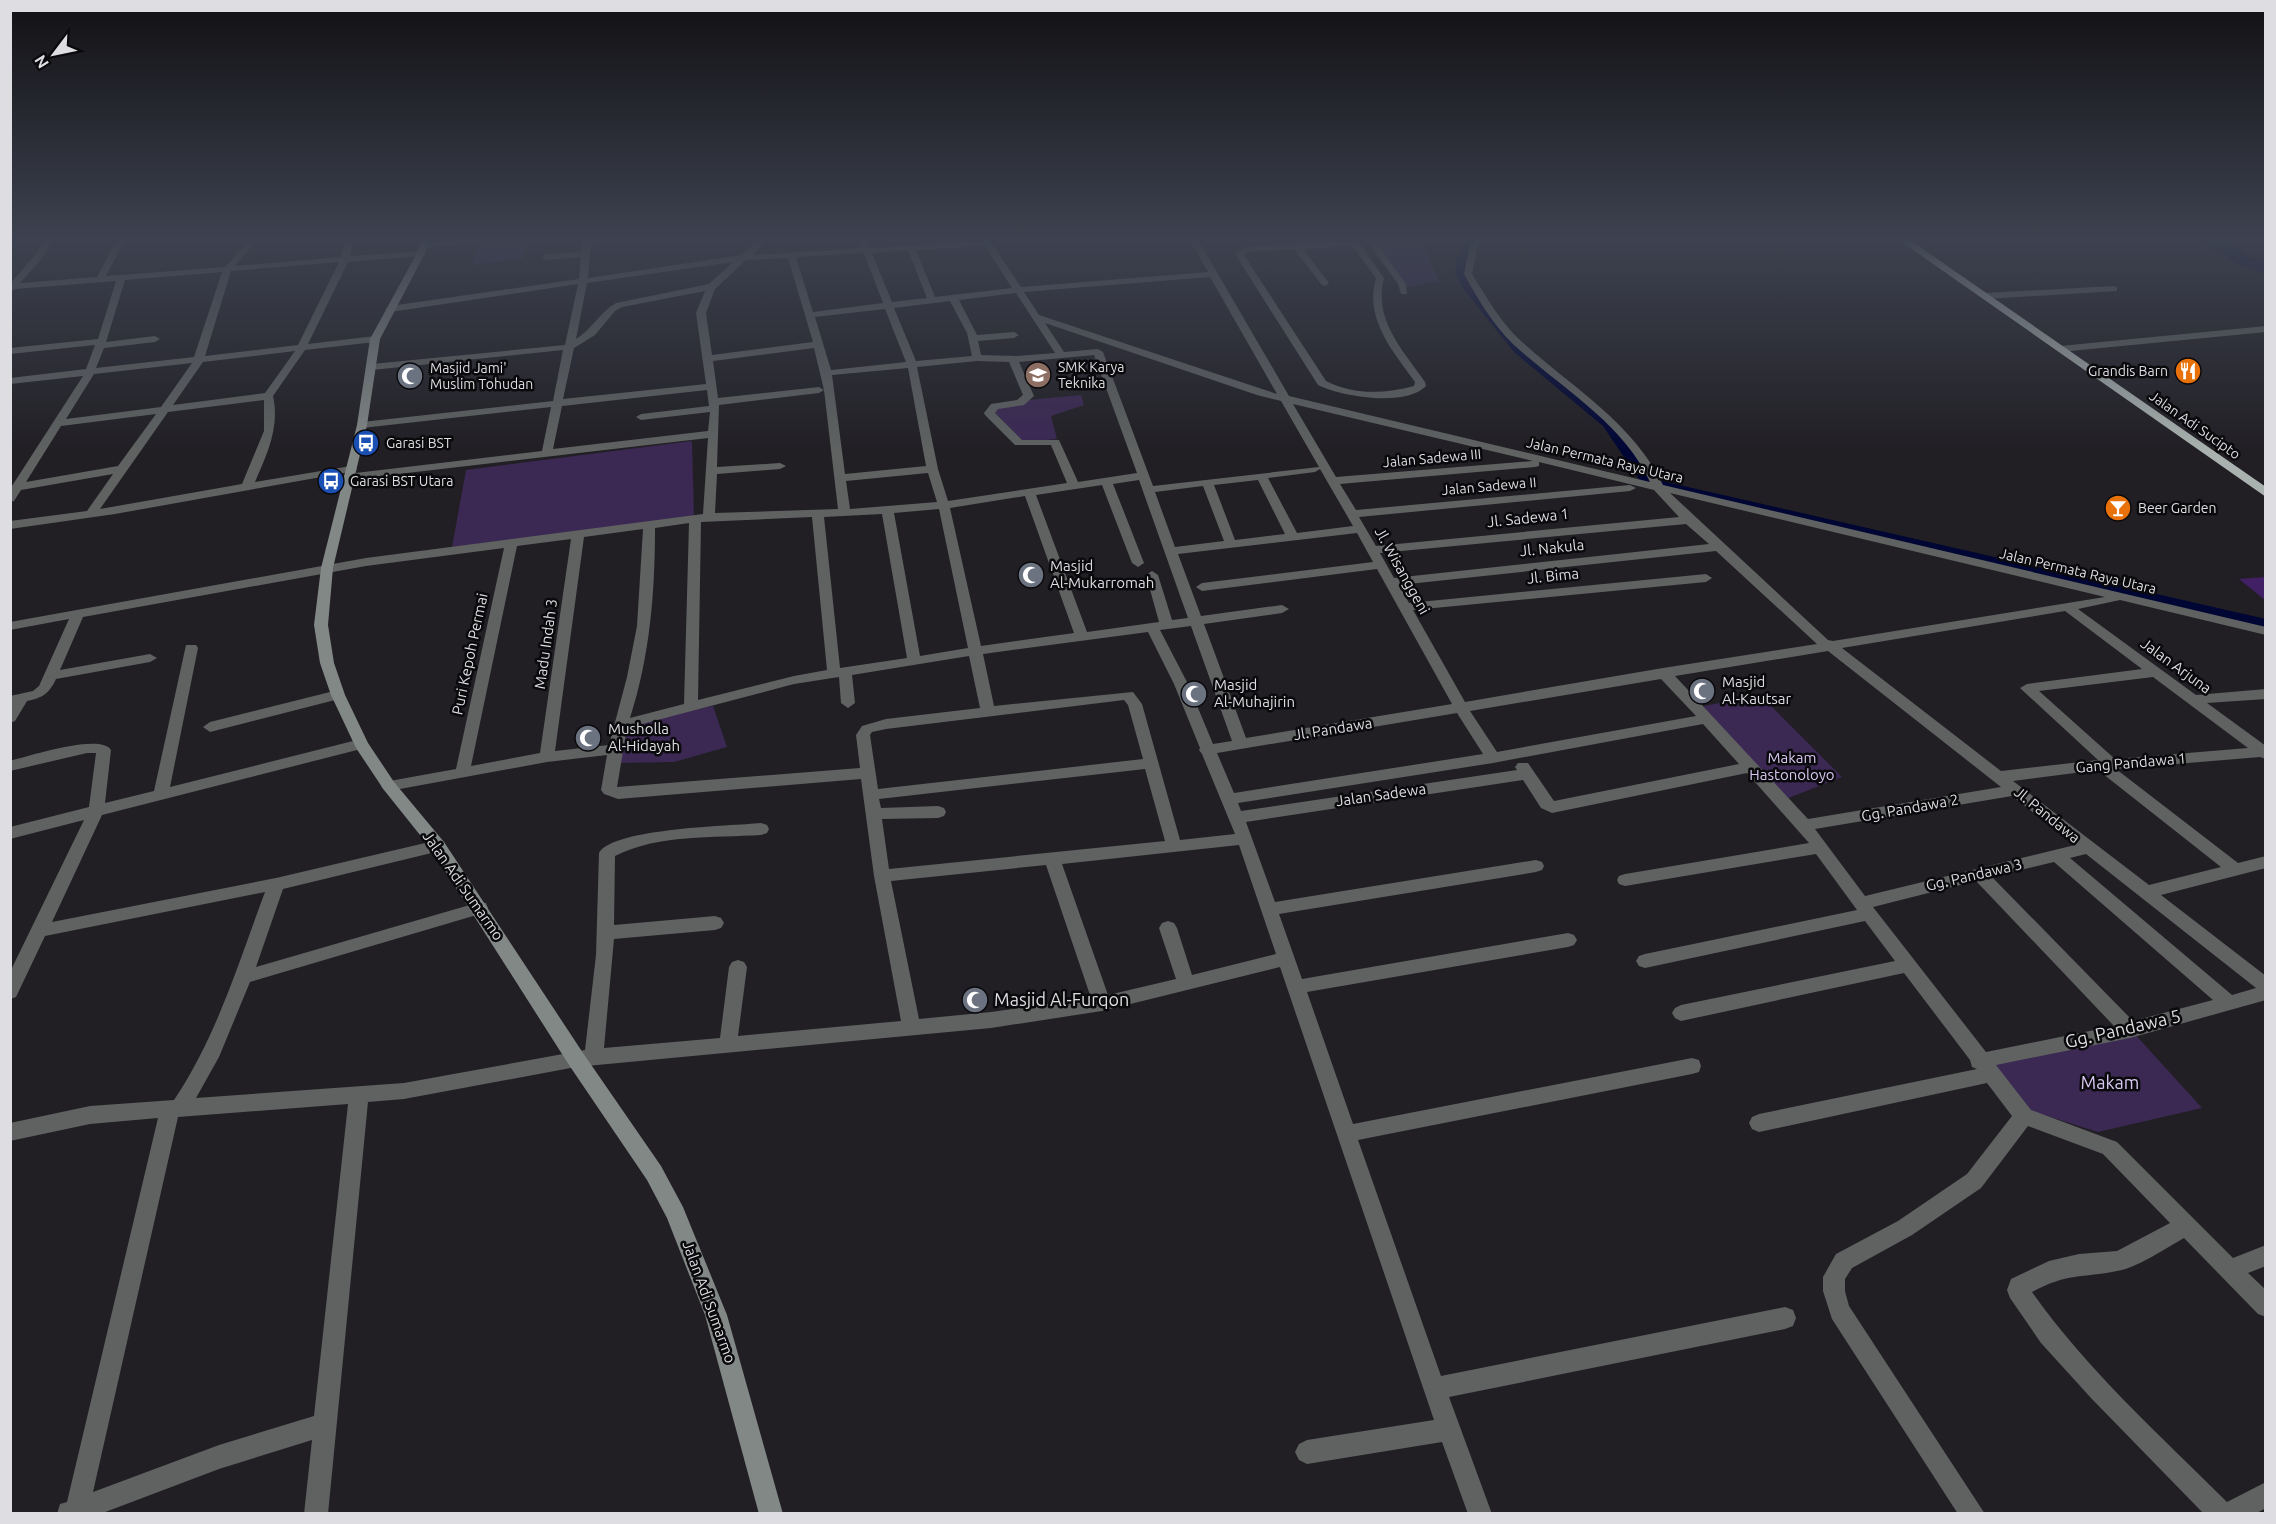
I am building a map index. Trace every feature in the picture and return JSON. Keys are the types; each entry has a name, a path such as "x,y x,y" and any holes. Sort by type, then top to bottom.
{"highway":[{"name":"Jalan Adi Sucipto","path":"2004,309 2265,493"}],"main road":[{"name":"Jalan Adi Sumarmo","path":"390,309 375,339 362,425 327,568 321,625 327,663 338,695 361,744 389,786 438,846 585,1058 676,1214 716,1315 771,1514"}],"street":[{"path":"10,499 90,372 112,309"},
{"path":"90,514 200,360 215,309"},
{"path":"59,423 268,396 301,349 320,309"},
{"path":"547,454 577,309"},
{"path":"372,367 569,347 592,333 612,309"},
{"path":"702,309 701,313 714,405 709,517"},
{"path":"808,309 827,373 842,478 844,512"},
{"path":"810,315 856,309"},
{"path":"891,309 912,364 918,410 932,469 944,505 988,712"},
{"path":"961,309 973,338 977,358"},
{"path":"1031,309 1061,356"},
{"name":"Jl. Wisanggeni","path":"1232,309 1381,565 1460,708 1493,758"},
{"path":"1274,309 1319,380 1334,390 1339,403 1418,388 1421,384 1384,332 1379,309"},
{"name":"Jl. Pandawa","path":"1489,309 1521,348 1554,372 1613,423 1649,467 1658,485 1688,520 1827,644 2088,848 2148,892 2265,986"},
{"name":"Jalan Permata Raya Utara","path":"1036,317 1126,348 1281,396 1339,403 1658,485 2265,631"},
{"path":"2060,349 2265,329"},
{"path":"973,338 1014,335"},
{"path":"1092,337 1241,744"},
{"path":"10,351 155,339"},
{"path":"10,381 375,339"},
{"path":"707,359 819,344"},
{"path":"827,373 977,358 1013,359 1061,356 1126,348"},
{"path":"1013,359 1029,396 1020,403 995,406 989,413 1019,443 1049,441 1057,444 1074,486"},
{"path":"362,425 713,386"},
{"path":"641,417 819,390"},
{"path":"247,487 273,413 268,396"},
{"path":"10,525 349,473 547,454 714,434"},
{"name":"Jalan Sadewa III","path":"1331,481 1536,464"},
{"path":"712,471 780,466"},
{"path":"19,487 123,469"},
{"path":"842,478 932,469"},
{"path":"1155,489 1315,469"},
{"path":"1261,475 1293,537"},
{"path":"10,626 327,568 709,517 844,512 944,505 1141,476"},
{"path":"1106,481 1138,563"},
{"path":"1207,482 1231,544"},
{"name":"Jalan Sadewa II","path":"1351,514 1630,488"},
{"path":"1030,493 1082,637"},
{"path":"887,509 914,661"},
{"path":"818,513 839,673 848,703"},
{"path":"692,707 694,519"},
{"name":"Jl. Sadewa 1","path":"1372,550 1688,520"},
{"path":"649,525 647,579 635,682 620,725 609,790 618,795 867,773"},
{"path":"1177,550 1360,529"},
{"name":"Madu Indah 3","path":"547,757 578,535"},
{"name":"Puri Kepoh Permai","path":"463,770 511,544"},
{"name":"Jl. Nakula","path":"1390,582 1718,547"},
{"path":"1202,587 1381,565"},
{"path":"1152,575 1159,626 1206,750 1245,839 1448,1430 1480,1514"},
{"name":"Jl. Bima","path":"1404,607 1706,578"},
{"name":"Jl. Pandawa","path":"1206,750 1827,644 2123,597"},
{"name":"Jalan Arjuna","path":"2066,606 2264,753"},
{"path":"620,725 794,680 975,651 1282,609"},
{"path":"10,718 16,700 42,691 78,613"},
{"path":"161,793 191,648"},
{"path":"50,676 150,658"},
{"path":"1663,672 1822,847 1865,909 1984,1067 2024,1116 2102,1143 2265,1306"},
{"path":"2156,672 2028,688 2106,765 2235,868"},
{"path":"2199,699 2265,694"},
{"path":"210,727 338,695"},
{"path":"911,1027 882,876 863,735 867,729 886,724 1128,695 1135,704 1174,846"},
{"path":"1227,799 1493,758 1707,719"},
{"path":"10,833 361,744"},
{"path":"10,766 87,748 104,750 96,810 10,992"},
{"path":"389,786 463,770 547,757 615,750"},
{"name":"Gang Pandawa 1","path":"1999,777 2106,765 2264,753"},
{"path":"1515,754 1546,804 1552,807 1751,767"},
{"path":"871,795 1150,763"},
{"name":"Jalan Sadewa","path":"1235,818 1362,797 1527,774"},
{"path":"1354,779 1362,797"},
{"path":"1294,789 1302,807"},
{"name":"Gg. Pandawa 2","path":"1804,825 2016,790"},
{"path":"873,814 938,812"},
{"path":"585,1058 605,955 607,853 624,844 644,840 761,829"},
{"path":"882,876 1245,839"},
{"path":"39,931 276,884 438,846"},
{"path":"1625,880 1822,847"},
{"name":"Gg. Pandawa 3","path":"1645,961 1865,909 1979,874 2088,848"},
{"path":"2057,856 2229,1003"},
{"path":"1052,858 1102,1004"},
{"path":"2148,892 2235,868 2263,864"},
{"path":"1269,909 1536,866"},
{"path":"1979,874 2130,1030"},
{"path":"74,1513 175,1107 195,1084 220,1034 276,884"},
{"path":"241,978 480,908"},
{"path":"605,933 715,923"},
{"path":"1168,928 1186,982"},
{"path":"1296,987 1568,940"},
{"path":"10,1132 90,1115 404,1091 585,1058 991,1020 1102,1004 1285,959"},
{"path":"1681,1013 1909,965"},
{"path":"728,1045 738,967"},
{"name":"Gg. Pandawa 5","path":"1759,1123 2130,1030 2265,993"},
{"path":"1346,1134 1692,1066"},
{"path":"316,1514 359,1095"},
{"path":"1973,1514 1840,1311 1834,1291 1834,1277 1844,1261 1905,1228 1974,1181 2024,1116"},
{"path":"2186,1226 2119,1261 2079,1264 2049,1271 2019,1287 2018,1290 2049,1335 2099,1390 2222,1514"},
{"path":"2230,1270 2265,1255"},
{"path":"1434,1389 1785,1318"},
{"path":"74,1513 219,1457 327,1424"},
{"path":"1307,1452 1448,1430"},
{"path":"2230,1514 2265,1494"}],"green space":[{"path":"1081,395 1084,405 1051,416 1057,439 1023,442 992,410 1028,400"},
{"path":"692,441 694,517 452,547 466,470"},
{"name":"Makam Hastonoloyo","path":"1760,695 1842,777 1786,799 1699,707"},
{"path":"713,706 727,747 674,762 619,763 626,725"},
{"name":"Makam","path":"2133,1032 2202,1108 2098,1132 2025,1109 1987,1062"}],"building":[{"path":"2265,577 2265,600 2239,579"}],"waterway":[{"path":"1485,309 1519,351 1608,423 1648,482 2266,624"}],"place":[{"name":"Grandis Barn","path":"2188,371"},
{"name":"SMK Karya Teknika","path":"1038,375"},
{"name":"Masjid Jami' Muslim Tohudan","path":"410,376"},
{"name":"Garasi BST","path":"366,443"},
{"name":"Garasi BST Utara","path":"331,481"},
{"name":"Beer Garden","path":"2118,508"},
{"name":"Masjid Al-Mukarromah","path":"1031,575"},
{"name":"Masjid Al-Kautsar","path":"1702,691"},
{"name":"Masjid Al-Muhajirin","path":"1194,694"},
{"name":"Musholla Al-Hidayah","path":"588,738"},
{"name":"Masjid Al-Furqon","path":"975,1000"}]}
